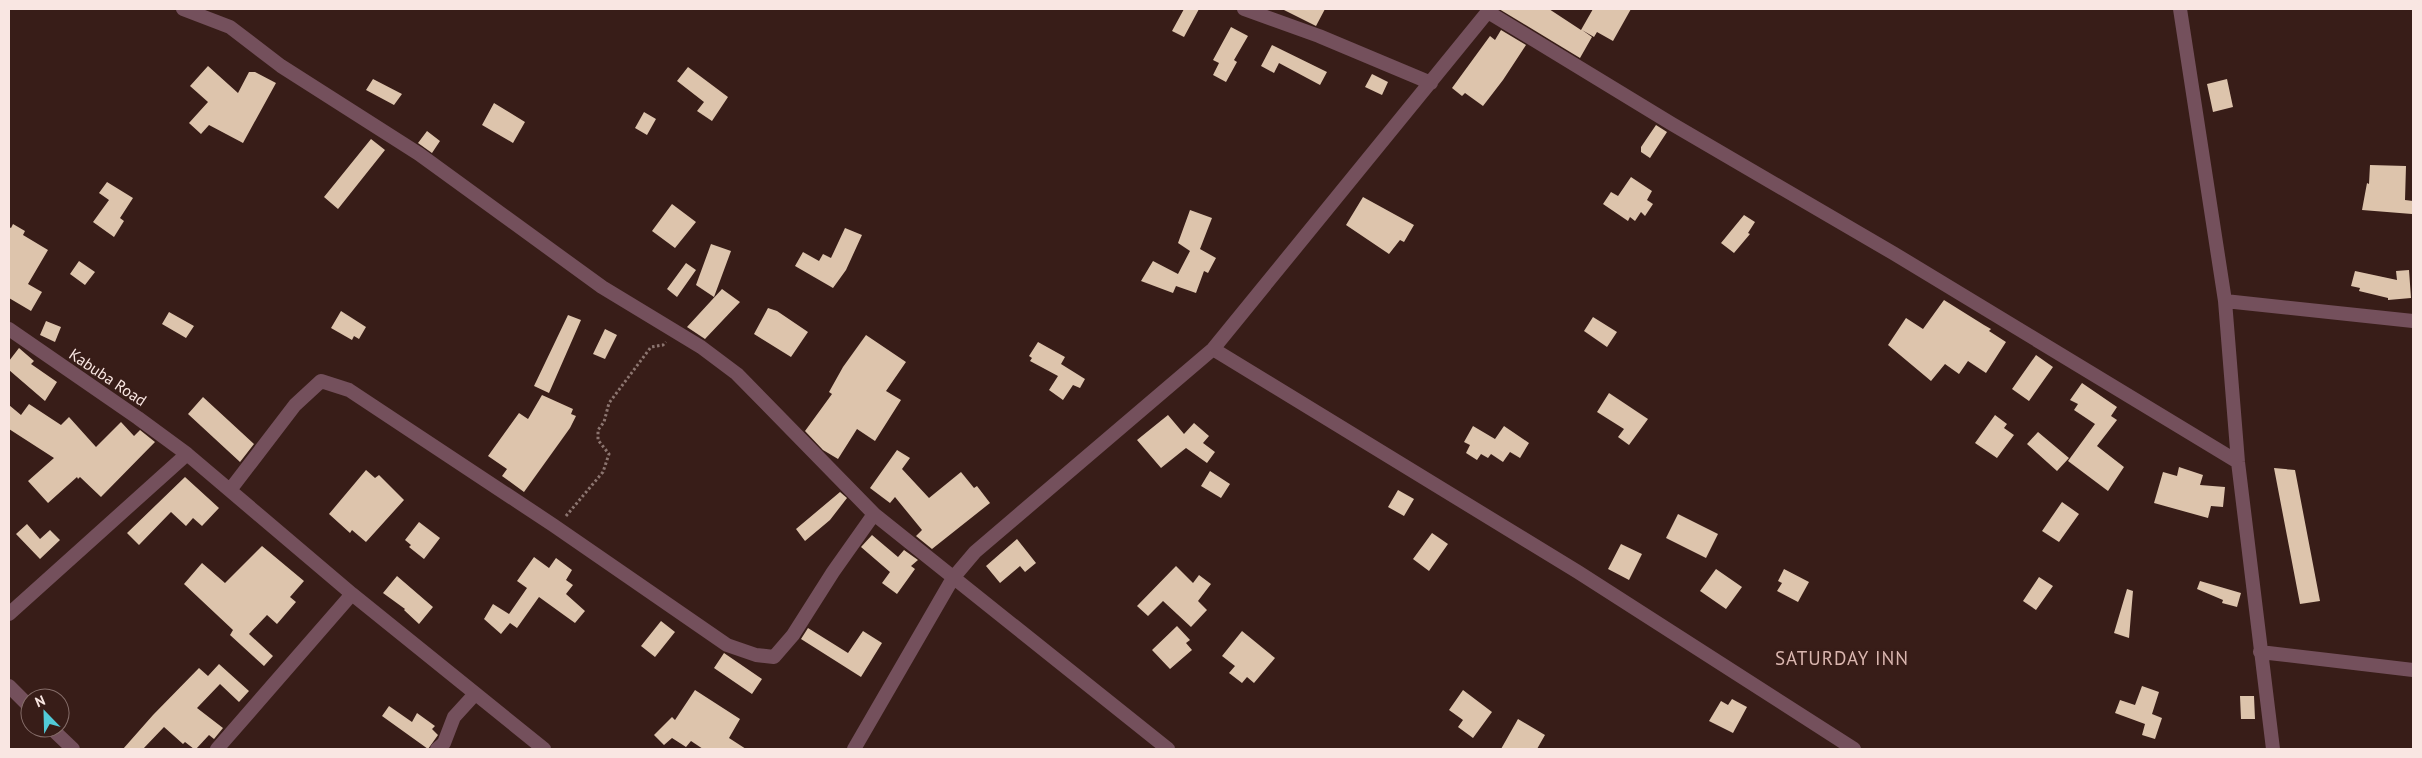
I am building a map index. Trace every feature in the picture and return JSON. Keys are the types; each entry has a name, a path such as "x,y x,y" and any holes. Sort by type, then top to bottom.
{"street":[{"path":"183,9 230,27 281,66 419,154 602,287 701,347 737,374 874,514 1168,749"},
{"path":"1244,9 1319,36 1431,83"},
{"path":"2180,9 2225,301 2238,462 2273,749"},
{"path":"854,749 953,578 975,552 1213,348 1489,10 1672,124 1893,253 2238,462"},
{"path":"2225,301 2413,321"},
{"name":"Kabuba Road","path":"9,330 138,418 187,454 352,594 544,749"},
{"path":"1213,348 1578,572 1854,749"},
{"path":"230,490 294,405 321,381 350,390 553,525 727,645 756,656 774,657 793,635 833,572 874,514"},
{"path":"9,614 187,454"},
{"path":"217,749 352,594"},
{"path":"2260,652 2413,670"},
{"path":"9,686 20,697"},
{"path":"437,749 444,743 454,717 475,694"},
{"path":"61,738 73,749"}],"path":[{"path":"553,525 570,513 603,472 609,454 598,440 598,430 604,422 609,403 631,376 641,358 652,347 663,345 674,330"}],"building":[{"path":"1184,9 1199,9 1184,37 1172,31"},
{"path":"1282,9 1325,9 1316,26"},
{"path":"1499,9 1549,9 1581,30 1593,9 1631,9 1613,41 1597,32 1594,37 1582,30 1592,37 1580,58"},
{"path":"1231,27 1248,36 1234,60 1237,62 1226,82 1213,75 1219,63 1213,60"},
{"path":"1501,30 1526,45 1483,106 1465,93 1462,96 1452,88 1490,36 1495,40"},
{"path":"1272,45 1327,72 1320,85 1279,63 1274,73 1261,66"},
{"path":"208,66 238,93 249,72 255,72 276,83 243,143 209,125 201,134 189,123 208,102 190,86"},
{"path":"688,67 728,97 712,121 697,111 704,102 677,81"},
{"path":"1372,74 1388,82 1382,95 1365,87"},
{"path":"373,79 402,94 394,105 366,90"},
{"path":"2227,79 2233,107 2213,112 2207,84"},
{"path":"494,103 525,122 513,143 482,125"},
{"path":"644,112 656,119 647,135 635,128"},
{"path":"1656,125 1667,132 1650,158 1641,152 1641,147"},
{"path":"427,131 440,141 432,153 418,143"},
{"path":"371,139 385,150 338,209 324,197"},
{"path":"2370,165 2406,166 2405,200 2413,201 2412,214 2362,210 2367,183 2369,184"},
{"path":"1631,177 1652,191 1647,200 1653,204 1645,216 1641,212 1635,221 1630,217 1628,221 1603,204 1611,192 1618,196"},
{"path":"107,182 133,198 120,218 124,221 114,237 93,222 109,200 99,193"},
{"path":"1363,197 1414,225 1404,242 1400,240 1389,254 1346,225"},
{"path":"672,204 696,222 675,248 652,231"},
{"path":"1190,210 1212,218 1200,249 1216,258 1208,273 1204,271 1196,293 1176,286 1173,293 1141,281 1153,261 1178,274 1190,251 1178,243"},
{"path":"1744,215 1755,222 1748,233 1750,234 1734,253 1721,243"},
{"path":"13,224 25,231 23,235 48,250 28,284 42,292 31,311 9,298 9,227 11,228"},
{"path":"845,228 862,235 846,270 833,288 795,266 803,252 819,261 823,254 831,258"},
{"path":"711,244 731,251 714,297 696,285"},
{"path":"79,261 95,272 85,285 70,274"},
{"path":"686,263 696,270 677,297 667,289"},
{"path":"2409,270 2411,298 2388,300 2388,298 2359,291 2360,288 2351,286 2355,271 2397,280 2396,271"},
{"path":"722,289 740,302 705,339 687,327"},
{"path":"1944,300 1991,329 1989,331 2006,342 1986,373 1968,361 1959,374 1945,364 1931,381 1888,345 1906,318 1923,329"},
{"path":"768,308 777,311 808,332 791,357 754,334"},
{"path":"341,311 366,327 359,339 354,336 352,340 331,328"},
{"path":"169,312 194,326 186,338 162,324"},
{"path":"568,315 581,320 549,393 534,386"},
{"path":"1593,317 1617,332 1607,347 1584,331"},
{"path":"46,321 61,327 55,342 40,335"},
{"path":"605,329 617,335 605,359 593,354"},
{"path":"866,335 906,362 886,391 901,400 875,441 857,429 838,459 823,450 805,431 832,394 829,392 843,367"},
{"path":"1038,342 1065,357 1061,364 1085,379 1080,388 1073,385 1063,400 1049,390 1058,376 1030,361 1032,358 1029,356"},
{"path":"19,348 34,361 31,364 57,382 45,401 9,370 9,361"},
{"path":"2036,355 2053,367 2029,401 2012,389"},
{"path":"2082,383 2117,407 2111,416 2117,420 2097,446 2124,467 2108,491 2068,461 2095,424 2074,410 2078,404 2070,400"},
{"path":"1609,393 1648,419 1629,445 1618,437 1624,429 1597,412"},
{"path":"542,395 573,409 571,414 576,416 570,428 524,492 502,476 507,469 488,456 519,413 528,419"},
{"path":"203,397 254,444 240,462 188,414"},
{"path":"29,404 61,425 69,417 96,447 121,422 134,436 140,430 155,442 101,497 80,477 78,479 77,477 48,503 28,481 54,458 9,429 9,405 21,415"},
{"path":"1168,415 1184,434 1194,423 1209,436 1203,443 1215,452 1207,463 1186,448 1161,468 1137,440"},
{"path":"1995,415 2007,424 2004,428 2014,435 1997,458 1975,443"},
{"path":"1473,426 1495,439 1504,426 1529,443 1520,458 1510,452 1503,462 1491,454 1488,458 1481,454 1477,460 1466,453 1470,445 1464,442"},
{"path":"2038,432 2069,458 2057,471 2027,444"},
{"path":"897,450 910,458 902,469 929,498 961,472 974,488 977,486 990,503 932,549 916,536 922,530 895,497 890,503 870,488"},
{"path":"2179,467 2203,475 2200,485 2225,487 2223,507 2211,506 2208,518 2154,503 2163,472 2177,476"},
{"path":"2274,468 2295,470 2320,601 2300,604"},
{"path":"366,470 375,478 379,475 404,500 366,542 352,530 350,533 329,514"},
{"path":"1210,471 1230,484 1221,498 1201,486"},
{"path":"185,477 219,508 202,526 193,518 186,526 171,512 139,545 127,533"},
{"path":"1398,490 1414,499 1404,516 1388,507"},
{"path":"840,492 847,498 830,520 805,541 796,529"},
{"path":"2062,502 2079,514 2059,542 2042,531"},
{"path":"1678,514 1718,534 1706,558 1666,538"},
{"path":"419,522 440,538 424,559 409,547 411,545 405,540"},
{"path":"27,524 40,539 50,530 60,540 40,559 16,534"},
{"path":"1432,533 1448,544 1429,571 1413,559"},
{"path":"872,535 898,557 904,550 918,560 911,566 915,569 897,594 882,583 890,572 861,547"},
{"path":"1017,539 1036,563 1025,572 1020,566 1000,583 986,566"},
{"path":"1621,544 1642,554 1629,580 1608,569"},
{"path":"262,546 304,581 290,597 296,602 277,624 267,615 249,634 273,656 264,666 230,635 233,630 184,584 202,563 225,583"},
{"path":"534,557 549,568 556,558 572,570 566,580 573,585 566,594 585,611 575,623 539,597 517,628 510,623 501,634 484,619 493,604 509,614 527,588 517,581"},
{"path":"1176,566 1193,583 1199,575 1211,584 1198,601 1207,610 1191,627 1163,601 1148,616 1137,606"},
{"path":"1716,569 1742,587 1726,609 1700,591"},
{"path":"1784,569 1809,582 1798,602 1777,591 1782,583 1778,581"},
{"path":"397,576 433,607 419,624 405,609 383,593"},
{"path":"2039,577 2053,586 2036,610 2023,601"},
{"path":"2200,581 2241,593 2237,607 2222,603 2223,600 2197,589"},
{"path":"2127,589 2133,591 2129,638 2114,633"},
{"path":"661,621 675,632 655,657 641,646"},
{"path":"1177,626 1190,640 1186,643 1192,650 1170,669 1152,650"},
{"path":"808,628 848,653 863,631 882,643 861,677 801,639"},
{"path":"1242,631 1275,658 1254,683 1247,677 1242,683 1229,673 1235,666 1222,656"},
{"path":"724,653 762,679 752,694 714,668"},
{"path":"219,664 249,691 239,702 220,684 197,708 223,728 214,739 209,735 194,749 185,742 183,744 164,727 143,749 123,749 199,668 208,676"},
{"path":"2142,686 2159,692 2152,714 2162,718 2155,739 2142,735 2145,724 2115,713 2120,700 2135,705"},
{"path":"695,690 740,719 729,738 746,749 703,749 691,741 686,747 672,738 664,745 654,735 672,717 675,720"},
{"path":"1463,690 1492,712 1473,738 1458,727 1463,720 1449,710"},
{"path":"2240,696 2254,696 2255,719 2241,719"},
{"path":"1732,699 1747,707 1733,733 1709,721 1721,701 1728,705"},
{"path":"389,706 412,722 417,713 435,726 432,729 438,735 428,749 382,716"},
{"path":"1518,719 1545,735 1537,749 1501,749"}],"district":[{"name":"SATURDAY INN","path":"1842,658"}]}
